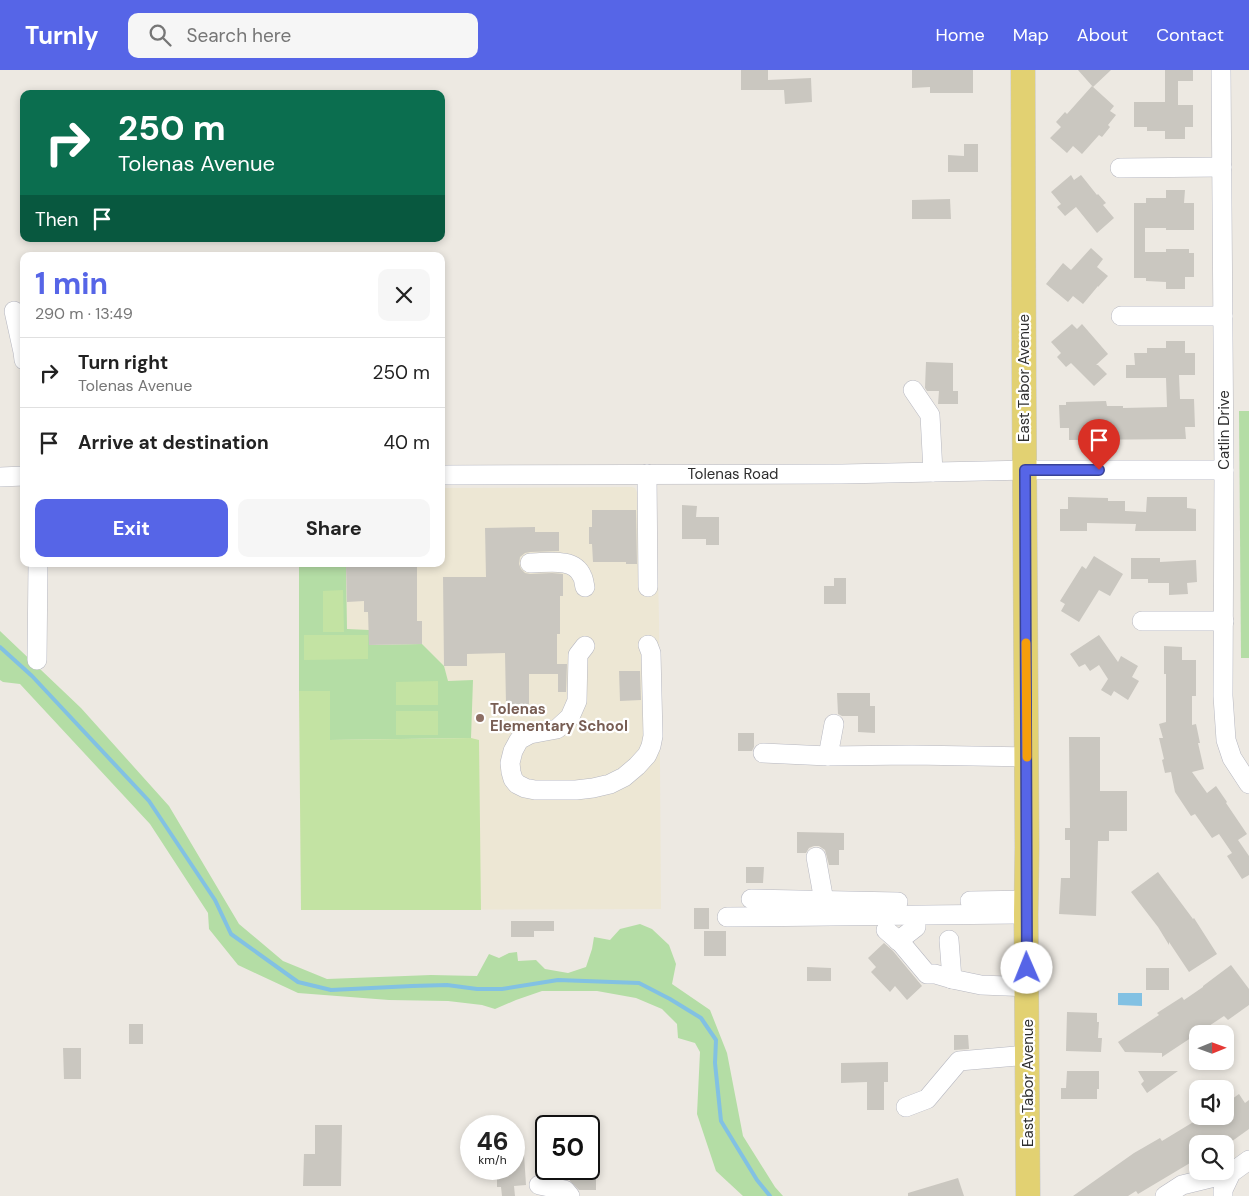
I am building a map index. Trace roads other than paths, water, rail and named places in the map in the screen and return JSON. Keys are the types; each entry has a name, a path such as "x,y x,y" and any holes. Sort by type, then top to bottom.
{"main road":[{"name":"East Tabor Avenue","path":"1023,70 1028,1196"}],"street":[{"name":"Catlin Drive","path":"1221,70 1224,470 1223,696 1226,740 1232,758 1249,784"},
{"path":"1120,168 1222,167"},
{"path":"14,311 20,340"},
{"path":"1121,316 1223,316"},
{"path":"913,390 930,415 933,472"},
{"name":"Tolenas Road","path":"445,475 1224,470"},
{"path":"647,474 648,587"},
{"path":"0,476 20,476"},
{"path":"530,563 567,563 576,567 582,576 585,588"},
{"path":"37,660 38,567"},
{"path":"1142,621 1224,621"},
{"path":"585,646 578,656 577,701 570,717 557,729 530,734 519,740 513,751 510,763 513,779 517,784 525,788 535,790 594,788 610,784 624,777 638,766 647,755 653,736 651,653 648,646"},
{"path":"828,756 834,724"},
{"path":"763,753 828,756 912,755 1027,758"},
{"path":"816,857 824,901"},
{"path":"751,899 1026,907"},
{"path":"727,917 1026,907"},
{"path":"916,927 892,935 927,974 935,974 981,985 1027,987"},
{"path":"949,940 952,979"},
{"path":"906,1107 927,1099 959,1061 1028,1055"},
{"path":"1234,1171 1249,1160"},
{"path":"1164,1196 1182,1185 1202,1180"},
{"path":"1223,1196 1223,1190 1228,1180"},
{"path":"539,1185 565,1190 570,1196"}],"water":[{"path":"1118,993 1142,993 1142,1006 1118,1005"}],"waterway":[{"path":"0,647 32,676 149,801 215,900 231,934 298,982 331,990 447,985 477,989 502,989 558,980 639,983 701,1018 716,1040 715,1063 721,1121 757,1180 770,1196"}],"place":[{"name":"Tolenas Elementary School","path":"480,718"}]}
